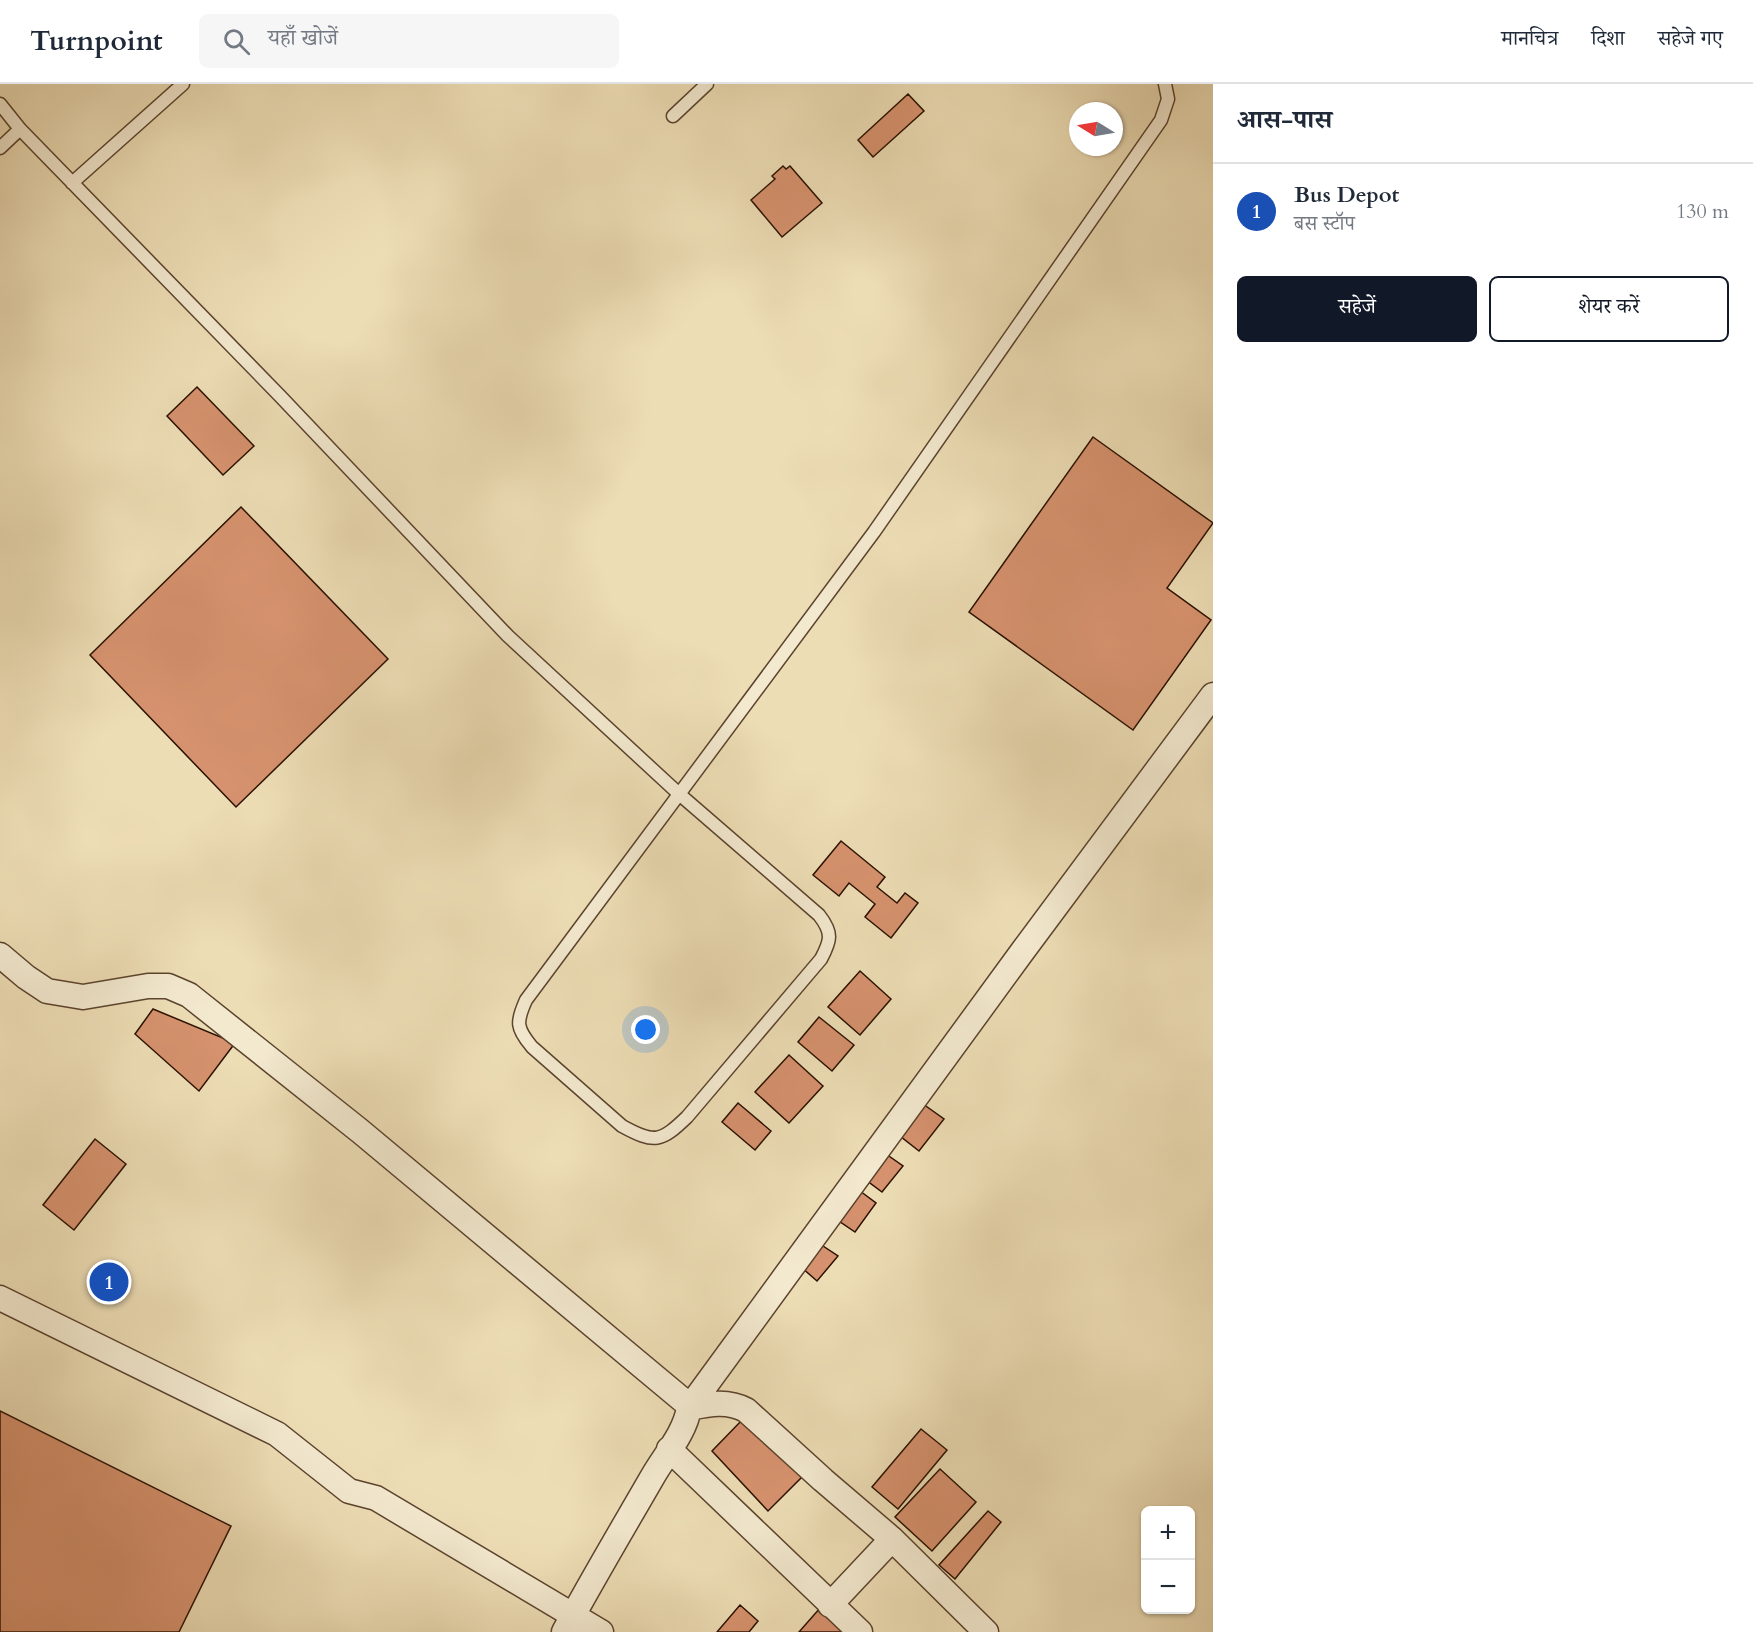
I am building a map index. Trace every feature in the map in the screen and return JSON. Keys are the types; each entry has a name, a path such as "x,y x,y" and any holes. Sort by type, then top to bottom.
{"street":[{"path":"568,1623 683,1426 688,1417 689,1408 1213,695"},
{"path":"0,955 47,991 83,997 148,986 168,986 189,995 369,1139 678,1395 689,1408"},
{"path":"0,1298 277,1434 349,1491 376,1498 568,1623 601,1632"},
{"path":"689,1408 718,1403 734,1404 746,1410 892,1539 986,1632"},
{"path":"669,1449 860,1632"},
{"path":"830,1605 892,1539"}],"lane":[{"path":"72,183 183,84"},
{"path":"673,117 707,84"},
{"path":"0,104 20,129 280,396 508,636 678,793 819,915 828,927 829,943 820,959 687,1117 672,1132 660,1138 640,1135 622,1126 532,1047 522,1035 519,1024 520,1013 526,1000 678,793 874,532 1161,120 1168,99 1165,84"},
{"path":"0,148 20,129"}],"building":[{"path":"908,94 924,111 873,157 858,140"},
{"path":"783,166 786,169 790,166 822,203 782,237 751,200 775,179 772,176"},
{"path":"197,387 254,446 223,475 167,416"},
{"path":"1093,437 1213,523 1167,588 1211,620 1133,730 969,612"},
{"path":"241,507 388,659 236,807 90,655"},
{"path":"841,841 885,877 877,887 897,903 905,893 918,903 891,938 865,917 875,904 849,883 839,896 813,875"},
{"path":"860,971 891,999 860,1035 828,1007"},
{"path":"153,1009 235,1043 199,1091 135,1034"},
{"path":"819,1017 854,1045 832,1071 798,1042"},
{"path":"789,1055 823,1086 789,1123 755,1092"},
{"path":"738,1103 771,1131 755,1150 722,1122"},
{"path":"923,1104 944,1119 919,1151 900,1136"},
{"path":"95,1139 126,1164 74,1230 43,1205"},
{"path":"886,1154 903,1166 882,1192 866,1180"},
{"path":"860,1191 876,1203 855,1232 836,1219"},
{"path":"820,1244 838,1256 817,1281 801,1267"},
{"path":"0,1411 231,1526 179,1632 0,1632"},
{"path":"743,1419 804,1475 768,1511 712,1451"},
{"path":"921,1429 947,1450 898,1509 872,1487"},
{"path":"940,1469 976,1502 932,1551 895,1517"},
{"path":"988,1511 1001,1522 955,1579 939,1565"},
{"path":"740,1605 758,1621 749,1632 717,1632"},
{"path":"820,1608 844,1632 799,1632"}],"place":[{"name":"Bus Depot","path":"109,1282"}]}
